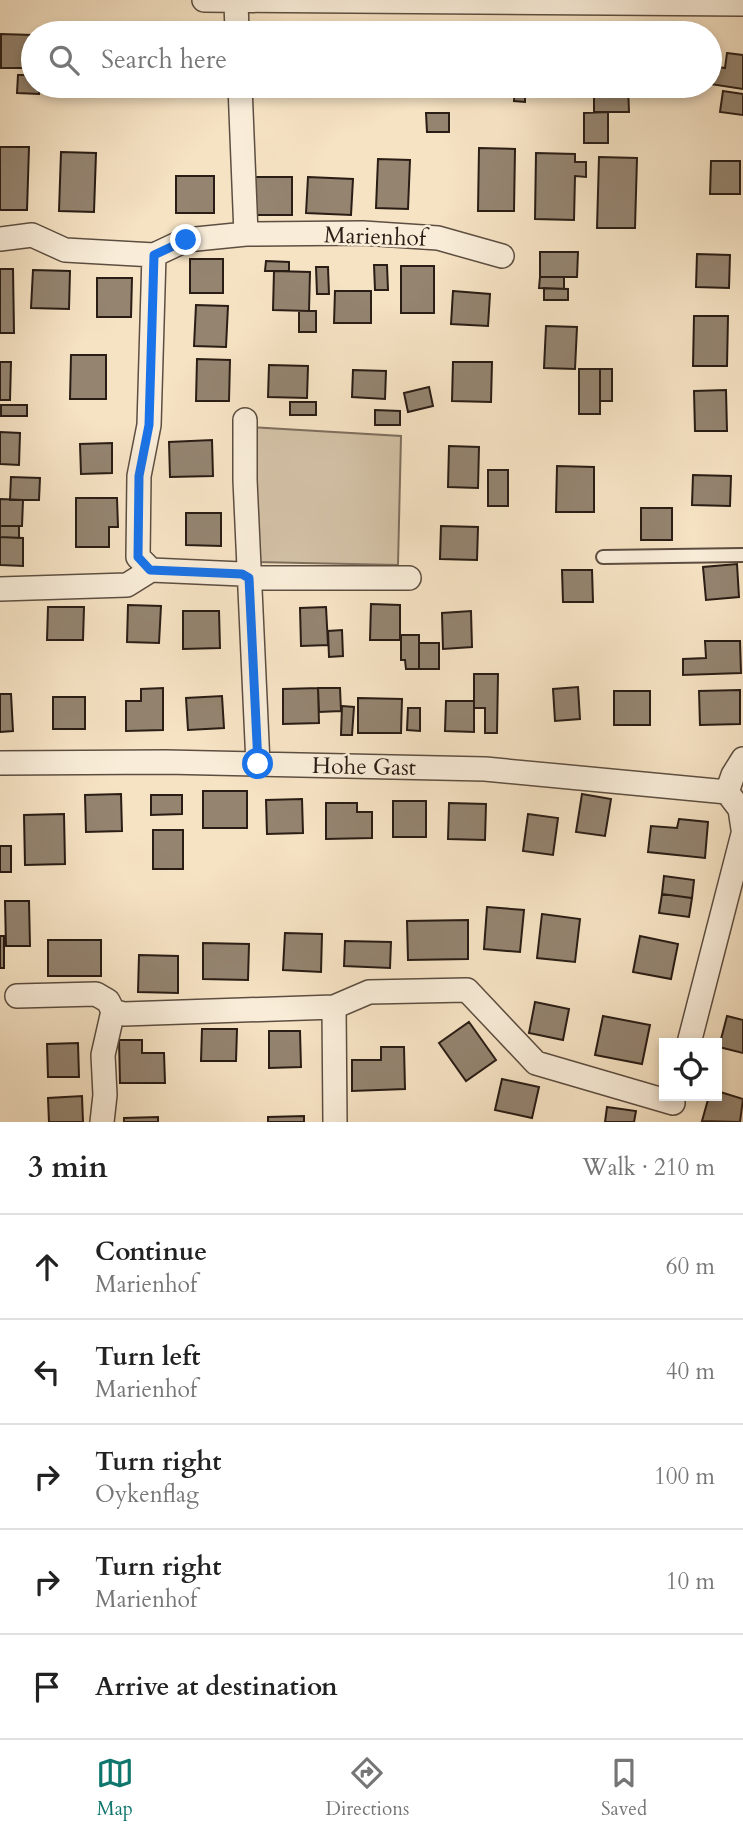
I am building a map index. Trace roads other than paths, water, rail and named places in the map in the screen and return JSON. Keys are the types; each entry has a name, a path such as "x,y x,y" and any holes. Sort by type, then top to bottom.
{"street":[{"path":"204,0 743,4"},
{"path":"236,1 237,21"},
{"path":"240,98 246,234"},
{"name":"Marienhof","path":"0,239 32,235 65,250 154,255 186,240 246,234 363,233 438,238 502,256"},
{"path":"150,570 138,557 139,476 149,425 154,255"},
{"path":"245,420 245,480 258,764"},
{"path":"0,589 127,585 150,570 242,574 249,578 408,578"},
{"path":"690,1038 743,831 740,808 727,792 743,759"},
{"name":"Hohe Gast","path":"0,763 258,764 485,769 727,792"},
{"path":"113,1011 124,1014 334,1007 369,992 467,990 536,1063 673,1107"},
{"path":"17,996 96,994 108,1001 113,1011 103,1055 102,1122"},
{"path":"334,1007 335,1122"}],"lane":[{"path":"603,557 743,555"}]}
